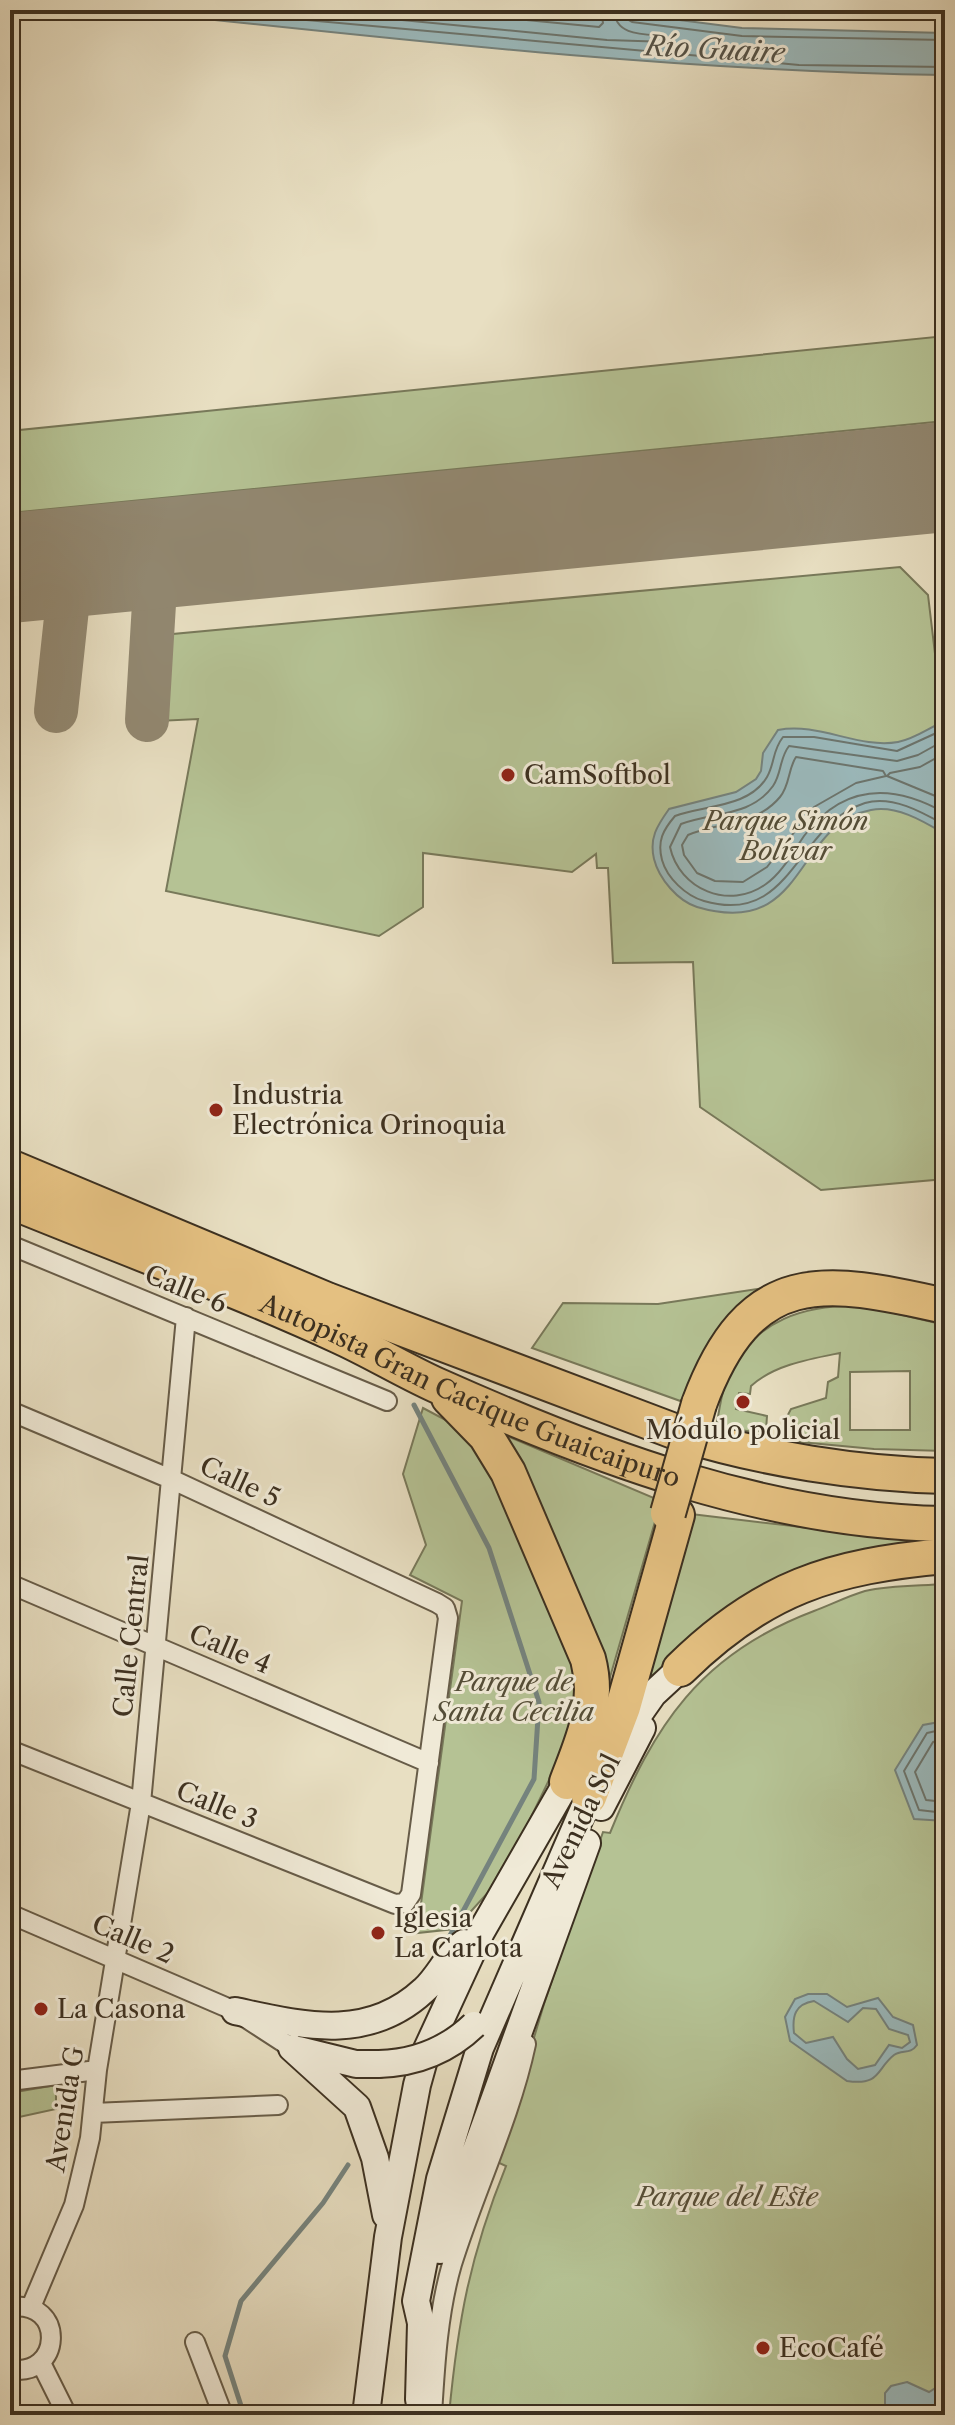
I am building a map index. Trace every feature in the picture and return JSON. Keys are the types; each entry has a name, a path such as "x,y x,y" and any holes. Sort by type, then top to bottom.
{"highway":[{"name":"Autopista Gran Cacique Guaicaipuro","path":"10,1167 327,1300 651,1423 722,1446 819,1464 945,1476"},
{"name":"Autopista Gran Cacique Guaicaipuro","path":"10,1201 339,1336 434,1384 523,1422 730,1496 796,1510 903,1523 945,1524"},
{"path":"578,1789 586,1757 608,1705 672,1514 713,1368 729,1340 755,1314 789,1294 820,1286 849,1286 945,1306"},
{"path":"704,1407 732,1351 757,1323 788,1304 815,1295 842,1293 945,1314"},
{"path":"434,1384 476,1424 508,1472 588,1659 593,1679 592,1714 578,1789"},
{"path":"819,1464 876,1457 945,1457"},
{"path":"680,1669 745,1615 815,1578 875,1564 945,1556"}],"main road":[{"name":"Avenida Sol","path":"578,1789 601,1787 634,1718 680,1669"},
{"name":"Avenida Sol","path":"421,2323 430,2305 449,2222 603,1802 637,1735 680,1669"},
{"name":"Avenida Sol","path":"366,2415 388,2237 417,2085 427,2049 481,1932 578,1789"},
{"name":"Avenida Sol","path":"422,2415 419,2399 421,2323 416,2301 440,2179 480,2048 578,1789"},
{"path":"235,2011 313,2028 361,2025 388,2015 417,1996 459,1947 481,1932"},
{"path":"292,2048 356,2064 425,2057 453,2043 474,2025 501,1994"},
{"path":"292,2048 357,2107 375,2158 388,2237"}],"street":[{"name":"Calle 6","path":"10,1245 387,1401"},
{"name":"Calle Central","path":"117,1959 141,1803 186,1317"},
{"name":"Calle 5","path":"10,1411 173,1480 445,1608 448,1618 429,1763"},
{"name":"Calle 4","path":"10,1584 429,1763"},
{"name":"Calle 3","path":"10,1750 395,1904 405,1903 411,1894 429,1763"},
{"name":"Calle 2","path":"10,1914 235,2011"},
{"name":"Avenida G","path":"31,2307 74,2205 93,2113 97,2070 117,1959"},
{"name":"Avenida Sol","path":"432,2415 441,2324 451,2267 514,2092 534,1986"},
{"path":"235,2011 292,2048"},
{"path":"10,2081 97,2070"},
{"path":"93,2113 278,2105"},
{"path":"10,2307 31,2307 41,2314 52,2336 50,2350 41,2363 23,2370 10,2369"},
{"path":"195,2342 223,2415"},
{"path":"41,2363 67,2415"}],"green space":[{"path":"945,336 945,421 10,513 10,431"},
{"name":"Parque Simón Bolívar","path":"900,567 928,595 936,662 945,662 945,1179 821,1190 700,1107 693,962 613,963 608,868 597,868 596,854 572,872 423,853 423,907 379,936 166,891 198,719 158,721 173,634"},
{"path":"764,1288 726,1325 704,1353 689,1385 686,1403 532,1348 563,1303 658,1304"},
{"path":"864,1306 945,1325 945,1451 874,1449 789,1441 783,1424 791,1409 826,1398 828,1382 838,1377 840,1353 781,1368 751,1386 750,1394 739,1393 736,1409 767,1416 766,1430 753,1432 716,1426 728,1376 752,1341 767,1328 802,1312","holes":["910,1371 910,1430 850,1430 850,1372"]},
{"name":"Parque de Santa Cecilia","path":"423,1408 459,1427 486,1455 577,1663 580,1692 565,1747 502,1877 455,1929 417,1933 462,1601 410,1575 426,1545 403,1474"},
{"path":"493,1430 661,1501 604,1698"},
{"path":"691,1514 936,1543 778,1590 629,1717"},
{"name":"Parque del Este","path":"945,1584 945,2415 449,2415 467,2288 483,2229 506,2166 497,2162 544,2004 603,1832 610,1833 644,1759 686,1698 711,1672 774,1628 865,1591"},
{"path":"56,2085 56,2109 10,2119 10,2093"}],"water":[{"name":"Río Guaire","path":"122,10 601,10 742,28 945,33 945,75 636,60"},
{"path":"945,721 945,834 900,812 871,810 846,820 827,836 780,895 760,908 733,913 690,904 670,888 660,874 654,859 653,838 669,809 736,792 756,779 761,771 763,753 778,730 808,729 883,743 910,738"},
{"path":"945,1721 945,1821 914,1819 895,1770 923,1725"},
{"path":"808,1994 827,1994 847,2007 878,1998 893,2017 913,2025 917,2045 912,2050 894,2055 872,2079 847,2081 790,2041 785,2017 795,1999","holes":["814,2001 848,2022 863,2008 876,2009 889,2029 908,2035 910,2042 902,2048 889,2045 875,2065 858,2069 847,2059 833,2037 806,2043 794,2033 796,2012"]},
{"path":"907,2382 929,2392 945,2382 945,2415 885,2415 885,2393 891,2386"}],"waterway":[{"path":"414,1405 489,1548 539,1702 534,1779 446,1943"},
{"path":"244,2415 225,2356 241,2301 323,2203 348,2165"}],"taxiway":[{"path":"147,720 157,554"},
{"path":"56,711 72,562"}],"runway":[{"path":"10,568 945,477"}],"place":[{"name":"CamSoftbol","path":"508,775"},
{"name":"Industria Electrónica Orinoquia","path":"216,1110"},
{"name":"Módulo policial","path":"743,1402"},
{"name":"Iglesia La Carlota","path":"378,1933"},
{"name":"La Casona","path":"41,2009"},
{"name":"EcoCafé","path":"763,2348"}]}
